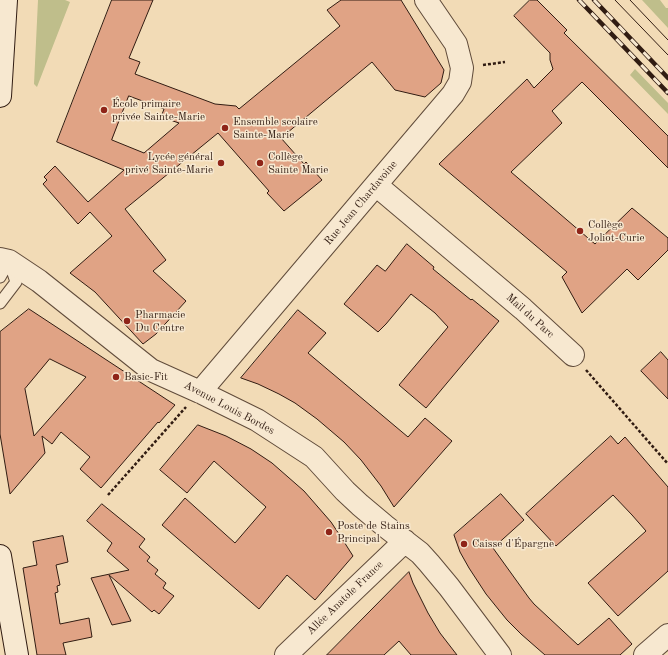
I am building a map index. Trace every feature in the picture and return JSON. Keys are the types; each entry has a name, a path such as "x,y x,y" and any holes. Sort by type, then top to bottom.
{"street":[{"path":"0,96 6,0"},
{"name":"Rue Jean Chardavoine","path":"200,392 453,94 460,82 462,68 456,44 426,0"},
{"name":"Mail du Parc","path":"376,185 523,309 573,355"},
{"name":"Avenue Louis Bordes","path":"3,266 39,281 150,370 200,392 257,420 314,457 360,505 420,553 439,574 500,655"},
{"name":"Allée Anatole France","path":"286,655 405,541"},
{"path":"0,556 17,655"},
{"path":"645,655 668,635"}],"lane":[{"path":"0,303 16,282 3,266"}],"path":[{"path":"573,355 668,464"},
{"path":"108,495 200,392"}],"shaded area":[{"path":"38,0 65,0 70,2 37,87 34,84"},
{"path":"642,0 660,0 666,8 668,8 668,28"},
{"path":"635,69 668,103 668,114 630,75"}],"building":[{"path":"112,0 153,0 129,58 140,62 135,74 215,104 236,106 239,109 340,26 327,10 341,0 401,0 444,70 441,83 425,97 395,90 372,62 281,138 304,164 306,162 322,180 284,211 267,193 269,191 218,133 125,209 166,260 153,271 186,301 156,334 143,344 95,292 70,273 112,236 90,212 78,224 43,184 47,180 44,177 55,166 88,202 124,170 57,142","holes":["129,96 164,109 161,117 179,123 144,153 112,140"]},
{"path":"530,0 537,0 567,30 564,33 668,136 668,168 582,82 552,111 562,123 511,172 595,244 632,208 668,238 668,250 638,280 627,269 582,313 562,277 567,272 439,164 527,79 534,88 553,69 550,60 550,53 514,16"},
{"path":"407,244 434,267 433,269 499,321 426,408 399,385 448,327 435,313 411,294 378,332 344,304 377,265 385,271"},
{"path":"29,309 175,405 159,423 158,422 101,488 80,469 90,457 61,432 52,444 42,436 45,453 10,494 0,434 0,332","holes":["50,359 86,377 34,436 25,389"]},
{"path":"298,310 326,333 308,353 408,437 425,418 452,441 394,507 381,486 361,460 344,442 317,419 295,403 279,394 241,378"},
{"path":"661,352 668,360 668,399 641,371"},
{"path":"198,425 226,436 251,449 272,463 304,491 331,522 353,556 315,600 287,575 259,609 162,525 185,498 235,543 266,507 214,461 187,493 160,470"},
{"path":"611,436 618,444 625,437 668,487 668,571 618,616 588,583 646,531 632,515 613,495 556,546 526,514"},
{"path":"501,494 524,520 493,548 529,598 578,645 609,618 632,644 620,655 545,655 507,620 486,594 460,552 454,535"},
{"path":"102,504 145,539 139,547 150,557 147,561 158,570 155,574 166,583 163,588 174,596 159,614 154,610 152,612 109,575 131,621 112,625 91,578 129,570 107,551 112,543 87,521"},
{"path":"63,536 68,562 56,565 60,585 57,586 58,592 55,593 60,624 89,618 92,637 63,643 66,655 37,655 23,568 37,565 33,542"},
{"path":"409,572 428,613 440,633 457,655 411,655 399,641 384,655 327,655"}],"tram line":[{"path":"615,0 668,55"},
{"path":"630,0 668,40"}],"railway":[{"path":"579,0 668,93"},
{"path":"594,0 668,78"}],"place":[{"name":"École primaire privée Sainte-Marie","path":"104,110"},
{"name":"Ensemble scolaire Sainte-Marie","path":"225,128"},
{"name":"Lycée général privé Sainte-Marie","path":"221,163"},
{"name":"Collège Sainte Marie","path":"260,163"},
{"name":"Collège Joliot-Curie","path":"580,231"},
{"name":"Pharmacie Du Centre","path":"127,321"},
{"name":"Basic-Fit","path":"116,377"},
{"name":"Poste de Stains Principal","path":"329,532"},
{"name":"Caisse d'Épargne","path":"464,544"}]}
